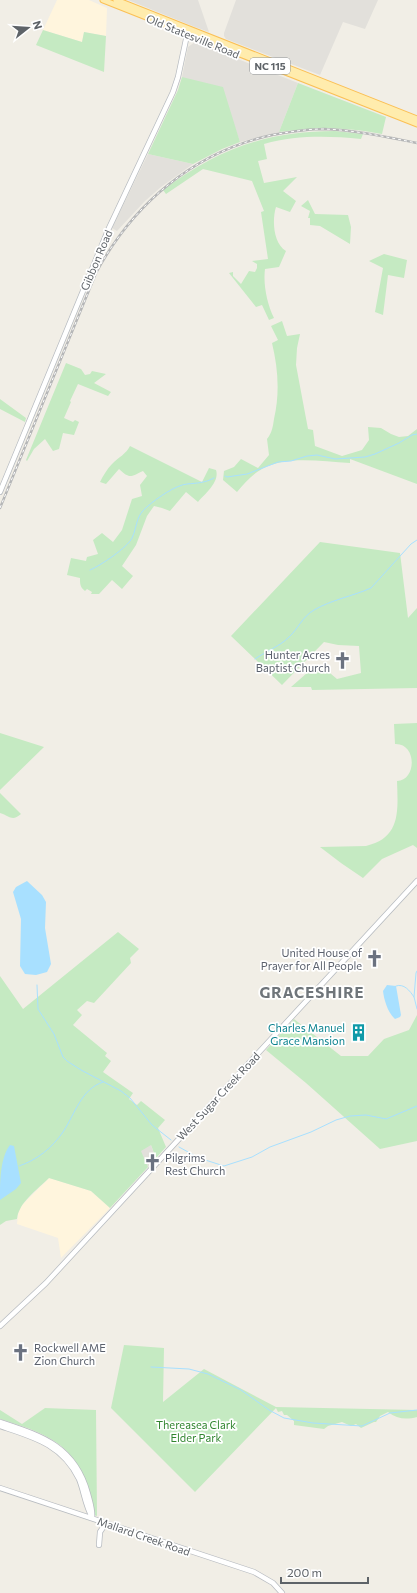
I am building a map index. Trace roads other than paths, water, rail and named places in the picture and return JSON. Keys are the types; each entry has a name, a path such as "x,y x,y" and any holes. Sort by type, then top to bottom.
{"main road":[{"name":"Old Statesville Road","path":"103,0 417,119"},
{"name":"Old Statesville Road","path":"116,0 188,31 417,124"},
{"name":"Gibbon Road","path":"0,492 113,219 173,92 178,77 188,31"},
{"name":"West Sugar Creek Road","path":"0,1326 46,1283 417,881"},
{"path":"0,1422 38,1435 65,1453 78,1470 86,1488 92,1518"},
{"path":"0,1426 37,1438 62,1455 79,1479 92,1518"},
{"name":"Mallard Creek Road","path":"0,1488 254,1572 272,1583 282,1593"},
{"path":"80,1514 85,1510 86,1502"},
{"path":"99,1545 99,1535 103,1527 115,1526"}],"water":[{"path":"27,881 42,895 46,902 45,928 51,964 47,972 36,975 25,974 20,966 21,919 13,892 16,887"},
{"path":"387,985 396,986 401,1015 395,1019 388,1010 384,998 383,991"},
{"path":"10,1145 14,1146 21,1183 16,1189 0,1200 2,1163"}],"waterway":[{"path":"225,476 247,474 278,462 291,461 307,456 317,455 335,459 365,457 375,454 412,435 417,434"},
{"path":"90,570 113,556 129,542 132,538 141,513 156,499 183,485 204,482 214,478"},
{"path":"255,659 285,640 292,634 306,616 314,610 328,603 371,588 411,544 417,540"},
{"path":"417,971 414,997 417,1009"},
{"path":"37,985 38,1009 54,1034 63,1057 81,1070 121,1091 130,1098 152,1125 171,1140"},
{"path":"396,986 399,985 409,990 414,997"},
{"path":"19,1166 44,1153 63,1132 84,1096 95,1085 103,1082"},
{"path":"179,1147 199,1158 224,1166 252,1157 270,1147 311,1132 336,1120 350,1116 366,1115 386,1119 417,1106"},
{"path":"151,1367 189,1369 208,1374 241,1390 269,1410 284,1418 313,1423 362,1426 390,1413 417,1410"}],"railway":[{"path":"0,508 96,273 111,248 147,203 169,184 192,168 217,154 244,143 272,135 324,129 370,134 417,143"}],"place":[{"name":"Hunter Acres Baptist Church","path":"343,660"},
{"name":"United House of Prayer for All People","path":"375,958"},
{"name":"Charles Manuel Grace Mansion","path":"358,1033"},
{"name":"Pilgrims Rest Church","path":"152,1163"},
{"name":"Rockwell AME Zion Church","path":"21,1353"}],"district":[{"name":"GRACESHIRE","path":"312,992"}],"park label":[{"name":"Thereasea Clark Elder Park","path":"196,1430"}]}
